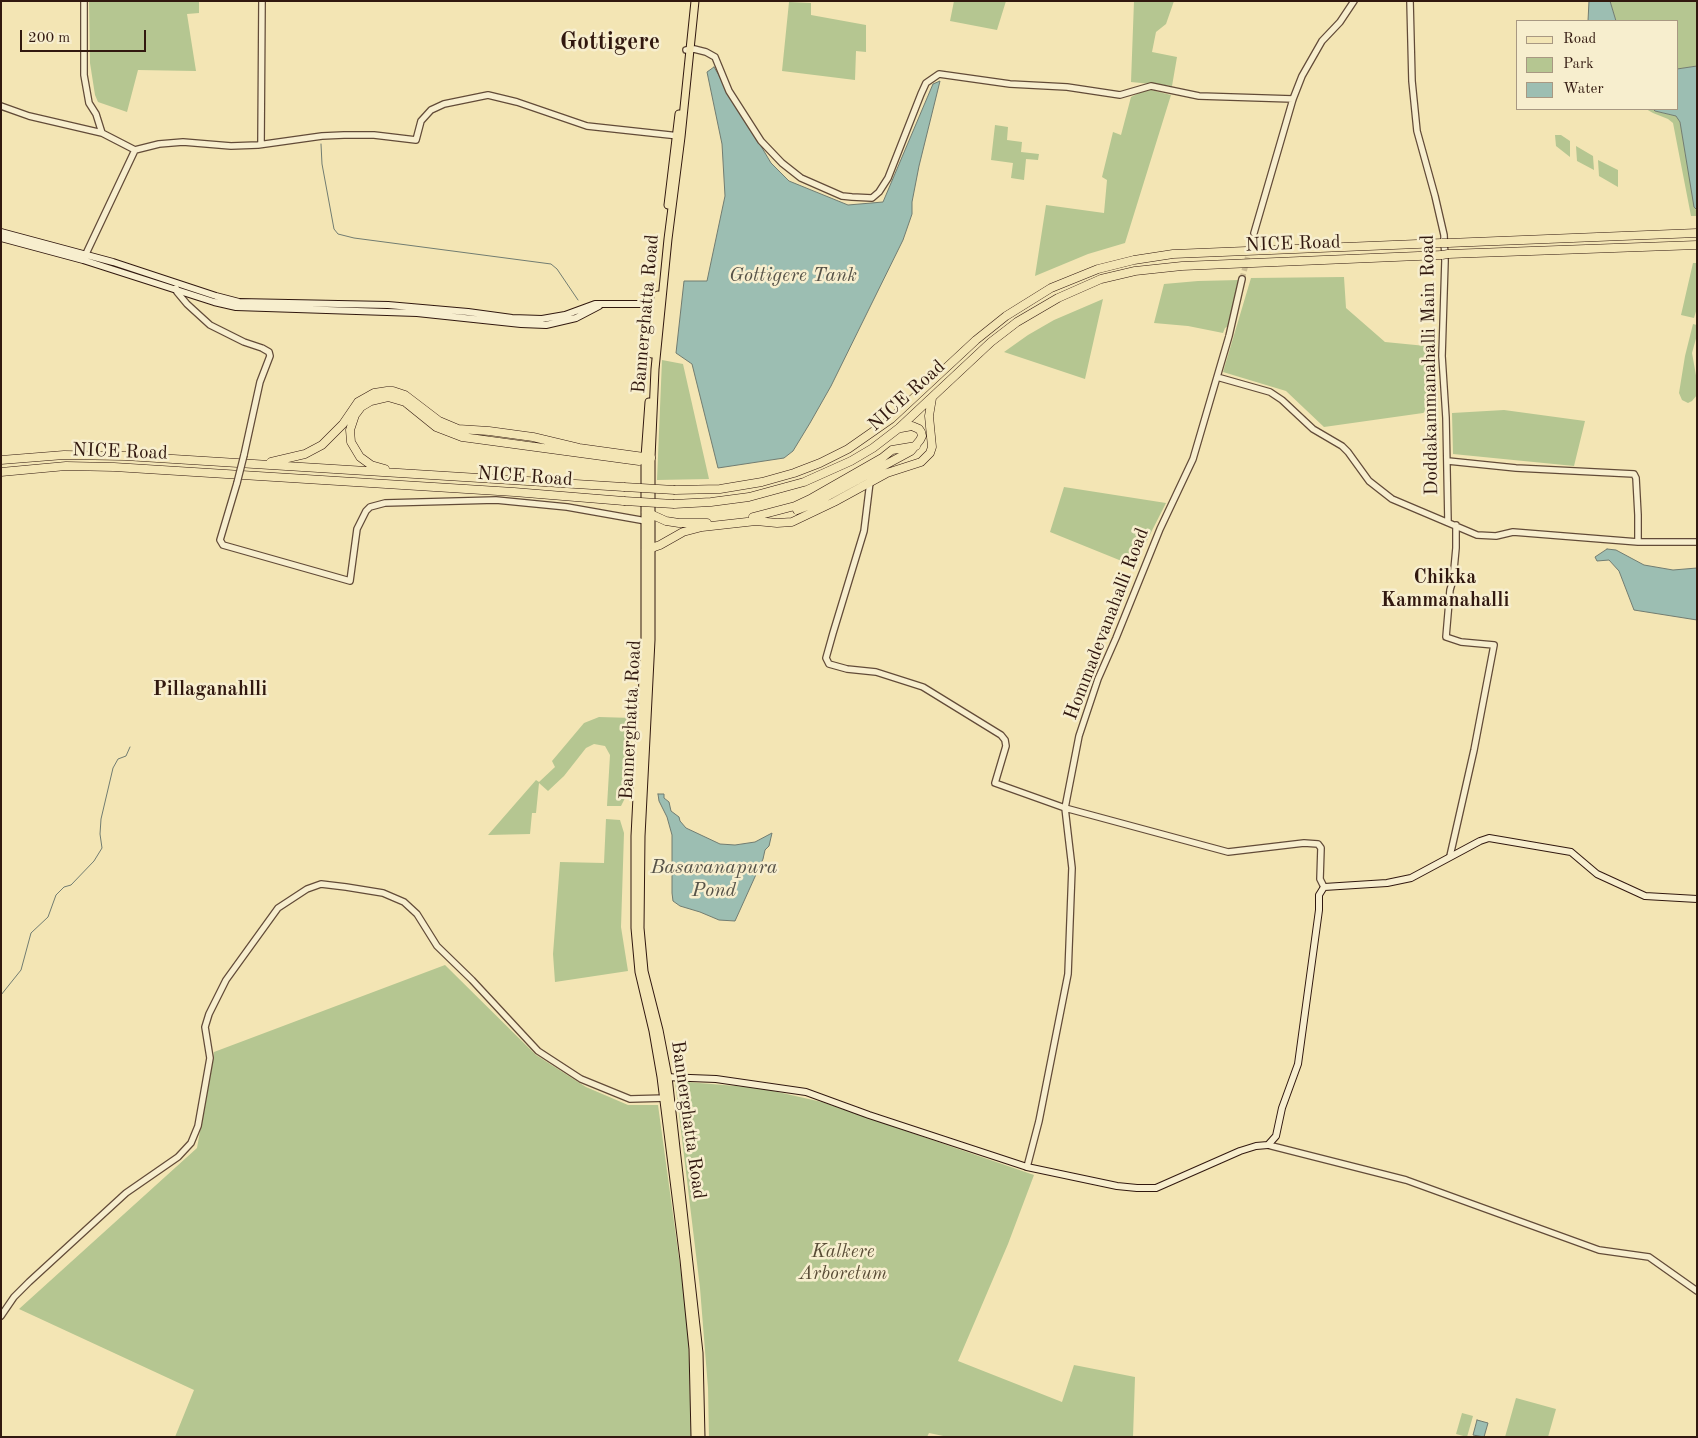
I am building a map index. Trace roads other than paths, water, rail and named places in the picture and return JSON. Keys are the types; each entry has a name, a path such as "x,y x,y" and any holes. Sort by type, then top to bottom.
{"highway":[{"name":"NICE Road","path":"1,460 93,455 675,490 720,489 762,482 811,466 848,449 895,416 976,340 1006,316 1051,288 1098,269 1134,260 1173,254 1697,233"},
{"name":"NICE Road","path":"1,472 66,466 114,467 674,504 711,502 749,496 804,482 851,461 873,448 899,428 991,342 1026,316 1058,298 1109,277 1135,271 1182,266 1697,245"},
{"path":"254,464 284,460 314,449 338,430 358,402 374,393 387,391 405,395 439,421 458,430 489,431 533,437 579,448 648,460"},
{"path":"397,473 366,462 356,452 351,442 351,425 358,411 366,403 382,398 400,399 436,426 455,435 472,440 648,460"},
{"path":"648,516 679,523 714,523 756,519 792,522 887,473 921,462 930,453 932,447 929,416 932,398"},
{"path":"649,549 691,530 756,519 795,506 812,498 882,458 892,450 916,446 922,436 919,429 912,426 899,428"}],"main road":[{"name":"Bannerghatta Road","path":"688,50 690,1"},
{"name":"Bannerghatta Road","path":"694,1 659,304 648,460 651,640 637,926 646,981 659,1030 665,1077 693,1349 696,1437"},
{"path":"1,232 177,285 214,302 236,307 417,313 546,325 576,318 602,304 659,304"},
{"path":"1,238 85,257"},
{"path":"665,1077 743,1082 806,1092 869,1115 1027,1166 1117,1186 1156,1188 1240,1152 1256,1146 1268,1145 1276,1136 1282,1108 1298,1064 1320,895 1324,887 1387,883 1407,879 1486,838 1508,840 1571,852 1597,874 1646,896 1697,899"},
{"name":"Bannerghatta Road","path":"667,1098 699,1354 701,1437"}],"street":[{"path":"84,1 84,75 90,103 102,133"},
{"path":"261,144 262,1"},
{"path":"1254,233 1293,99 1302,76 1322,41 1340,22 1354,1"},
{"name":"Doddakammanahalli Main Road","path":"1410,1 1412,81 1417,131 1444,235 1445,269 1442,356 1448,461 1448,522"},
{"path":"688,50 706,52 715,57 732,95 761,141 782,163 800,178 842,196 852,197 872,198 879,192 888,178 926,83 938,74 1010,84 1066,87 1120,95 1150,86 1199,96 1293,99"},
{"path":"1,106 29,116 102,133 135,150 159,144 182,142 232,146 344,135 416,140 421,121 431,110 444,104 488,95 517,102 587,126 679,136"},
{"path":"85,257 135,150"},
{"name":"Hommadevanahalli Road","path":"1027,1166 1039,1121 1068,974 1072,868 1065,808 1079,736 1098,679 1160,529 1193,458 1229,336 1242,279"},
{"path":"177,285 187,304 210,325 244,342 262,348 269,352 270,356 260,382 237,483 220,540 223,545 350,581 360,523 370,507 385,503 496,500 648,516"},
{"path":"1217,377 1270,392 1282,400 1313,430 1345,448 1368,481 1398,501 1456,525 1477,536 1496,536 1513,532 1638,542 1697,542"},
{"path":"1448,461 1516,468 1634,474 1636,481 1638,542"},
{"path":"870,482 864,531 826,658 829,664 847,669 886,674 922,687 1001,735 1005,740 1006,746 995,784 1065,808 1228,852 1318,844 1321,848 1320,879 1324,887"},
{"path":"1450,856 1474,750 1494,644 1461,642 1446,637 1456,548 1456,525"},
{"path":"1,1316 14,1297 29,1282 126,1194 178,1157 191,1143 198,1126 210,1058 205,1027 209,1014 226,980 278,908 307,889 321,884 346,886 385,893 404,902 417,914 438,946 538,1051 581,1079 630,1099 667,1098"},
{"path":"1268,1145 1406,1180 1602,1251 1649,1257 1697,1291"}],"water":[{"path":"1589,1 1610,1 1616,20 1588,20"},
{"path":"1697,66 1697,210 1694,207 1680,122 1676,116 1654,110 1678,110 1678,69"},
{"name":"Gottigere Tank","path":"714,67 771,163 789,181 848,205 883,202 933,84 940,81 919,166 912,202 912,214 903,240 831,386 810,423 793,451 784,458 718,468 692,364 676,353 684,281 707,281 725,196 722,144 707,72"},
{"path":"1607,549 1616,550 1644,565 1673,570 1697,568 1697,620 1634,610 1619,571 1609,560 1597,561 1595,557"},
{"name":"Basavanapura Pond","path":"658,794 664,794 664,798 669,802 671,811 679,817 686,828 720,844 735,845 755,842 772,833 769,846 765,850 763,859 735,921 719,920 680,906 673,901 672,835"},
{"path":"1477,1420 1488,1423 1484,1437 1473,1435"}],"waterway":[{"path":"321,144 322,164 334,229 338,234 354,238 551,264 557,269 578,300"},
{"path":"1,995 21,970 31,933 48,917 56,895 64,887 71,885 94,861 102,848 100,834 101,819 113,768 118,759 126,756 130,747"}],"tunnel":[{"path":"1242,279 1254,233"}],"district":[{"name":"Gottigere","path":"610,43"},
{"name":"Chikka Kammanahalli","path":"1445,590"},
{"name":"Pillaganahlli","path":"210,690"}],"park label":[{"name":"Kalkere Arboretum","path":"843,1263"}]}
